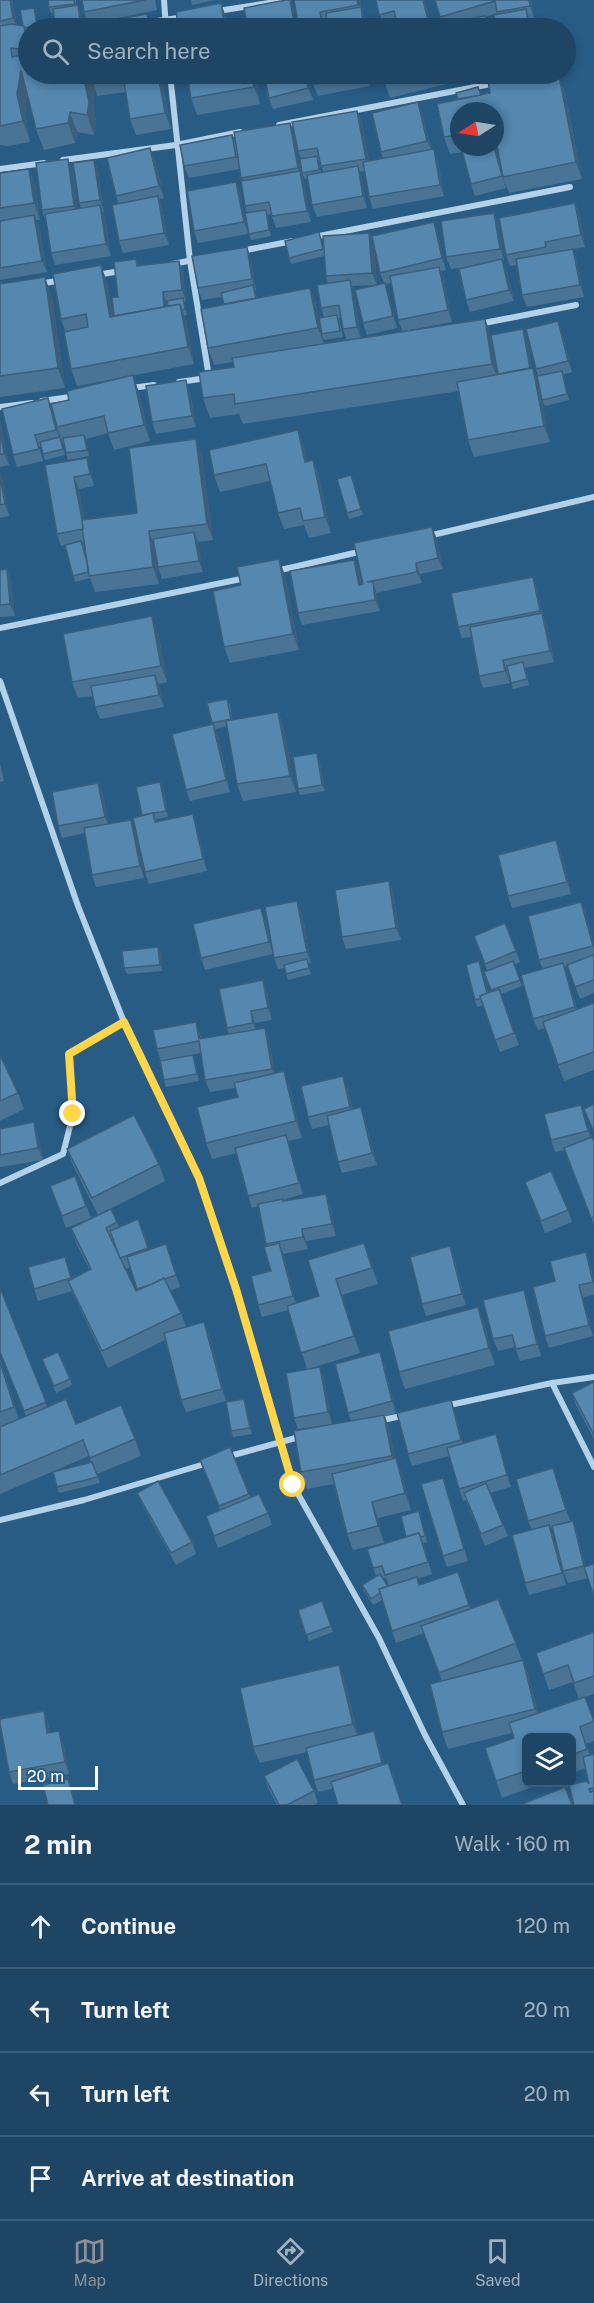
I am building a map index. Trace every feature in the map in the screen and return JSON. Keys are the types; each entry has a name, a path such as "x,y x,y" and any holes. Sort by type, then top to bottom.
{"street":[{"path":"164,0 166,18"},
{"path":"210,13 288,0"},
{"path":"177,18 188,16"},
{"path":"171,84 190,261 209,377"},
{"path":"268,127 492,84"},
{"path":"59,161 176,145 245,131"},
{"path":"0,169 47,162"},
{"path":"236,252 570,187"},
{"path":"168,264 202,259"},
{"path":"90,276 134,269"},
{"path":"34,285 67,280"},
{"path":"473,325 576,305"},
{"path":"174,382 221,375"},
{"path":"128,389 163,384"},
{"path":"0,407 81,396"},
{"path":"421,537 594,497"},
{"path":"270,573 374,548"},
{"path":"0,628 259,575"},
{"path":"0,681 78,906 124,1022 199,1178 256,1354 293,1485 379,1638 425,1735 463,1805"},
{"path":"0,1183 63,1154 73,1114 69,1054 124,1022"},
{"path":"433,1409 552,1383 594,1377"},
{"path":"552,1383 594,1467"},
{"path":"367,1423 411,1414"},
{"path":"0,1520 84,1500 279,1441 312,1434"}],"building":[{"path":"0,0 10,0 13,18 0,21"},
{"path":"48,0 74,0 75,4 49,7"},
{"path":"82,0 145,0 84,12"},
{"path":"290,0 293,18 246,18 244,8"},
{"path":"294,0 357,0 358,5 320,12 321,18 297,18"},
{"path":"376,0 423,0 428,18 396,18 394,11 379,15"},
{"path":"435,0 529,0 530,6 497,12 495,1 440,17"},
{"path":"221,3 223,18 177,18 176,12"},
{"path":"78,5 80,18 54,18 53,9"},
{"path":"361,7 363,18 327,18 326,13"},
{"path":"34,8 36,18 22,18 20,10"},
{"path":"526,9 527,18 495,18 494,15"},
{"path":"147,14 148,18 123,18"},
{"path":"18,25 18,49 11,48 12,57 18,56 17,94 23,121 0,126 0,26"},
{"path":"25,84 85,84 89,102 87,115 70,112 68,123 36,129"},
{"path":"124,84 160,84 165,113 130,119"},
{"path":"189,84 253,84 254,87 191,98"},
{"path":"266,84 307,84 308,88 269,98"},
{"path":"489,84 561,84 576,162 503,177 499,156 504,156 504,102 450,102 450,136 444,137 437,104 490,93"},
{"path":"478,87 481,95 458,99 456,93"},
{"path":"418,102 427,141 381,152 372,113"},
{"path":"357,111 366,159 321,166 317,148 298,151 292,122"},
{"path":"290,123 298,168 241,178 234,132"},
{"path":"232,135 236,157 184,166 180,145"},
{"path":"150,148 159,186 116,196 107,158"},
{"path":"434,149 440,185 369,197 363,162"},
{"path":"317,156 319,170 302,173 300,159"},
{"path":"463,156 496,156 502,176 471,184"},
{"path":"68,159 74,206 42,210 36,163"},
{"path":"94,160 100,200 79,203 73,163"},
{"path":"358,166 363,196 312,205 307,175"},
{"path":"29,169 34,203 0,208 0,173"},
{"path":"300,171 307,211 272,216 269,202 245,206 241,181"},
{"path":"236,182 244,222 194,231 187,191"},
{"path":"158,196 164,233 119,241 112,205"},
{"path":"575,203 581,235 545,242 546,247 506,255 499,218"},
{"path":"100,205 106,244 51,253 45,214"},
{"path":"266,210 269,230 249,234 245,213"},
{"path":"494,213 500,249 446,257 441,221"},
{"path":"34,215 42,261 0,268 0,221"},
{"path":"434,222 442,258 380,273 372,236"},
{"path":"319,232 323,249 289,258 285,241"},
{"path":"369,233 372,273 326,276 323,236"},
{"path":"247,247 252,279 198,288 192,256"},
{"path":"573,249 580,285 522,295 516,259"},
{"path":"136,259 137,266 179,261 182,290 163,292 164,307 114,316 112,297 118,297 114,262"},
{"path":"502,259 509,290 466,300 459,269"},
{"path":"101,265 110,317 180,304 188,347 71,369 64,332 88,327 86,314 61,319 53,274"},
{"path":"439,267 448,310 398,320 390,276"},
{"path":"45,277 58,368 0,376 0,284"},
{"path":"350,280 357,327 343,329 339,305 321,308 317,285"},
{"path":"385,283 393,316 363,323 355,290"},
{"path":"253,285 256,298 224,304 221,293"},
{"path":"310,288 318,328 208,348 201,309"},
{"path":"183,298 185,309 182,310 180,304 168,306 167,301"},
{"path":"337,315 340,331 322,334 319,318"},
{"path":"485,319 492,364 235,404 234,394 203,398 199,372 234,367 232,358"},
{"path":"558,321 568,361 536,369 526,329"},
{"path":"523,329 530,368 498,374 491,335"},
{"path":"533,368 544,426 468,440 457,382"},
{"path":"562,371 567,394 542,400 537,376"},
{"path":"133,375 144,425 108,433 104,416 57,427 51,404 69,400 67,391"},
{"path":"186,380 192,416 152,422 146,386"},
{"path":"48,398 56,430 35,435 39,449 13,455 2,409"},
{"path":"0,429 4,454 0,454"},
{"path":"298,430 305,462 313,460 325,517 303,521 300,508 278,513 266,464 214,475 209,450"},
{"path":"84,435 87,450 66,453 63,438"},
{"path":"60,437 63,449 43,454 40,442"},
{"path":"196,439 207,524 149,531 153,567 89,576 81,520 137,513 129,448"},
{"path":"87,458 90,474 74,477 83,529 57,534 45,465"},
{"path":"0,475 5,504 0,505"},
{"path":"351,475 361,509 347,513 337,479"},
{"path":"432,527 438,558 416,563 417,572 367,582 373,582 375,600 298,613 290,571 354,560 359,585 363,584 354,543"},
{"path":"194,532 199,561 158,567 153,539"},
{"path":"81,541 88,572 73,576 65,545"},
{"path":"279,559 293,634 224,647 213,591 241,585 237,567"},
{"path":"7,569 10,604 0,605 0,570"},
{"path":"533,577 540,611 458,627 451,593"},
{"path":"542,613 550,651 503,660 505,671 479,676 470,627"},
{"path":"152,616 161,666 72,682 63,634"},
{"path":"523,662 527,679 511,683 507,666"},
{"path":"155,675 159,695 95,707 91,686"},
{"path":"227,699 231,719 212,723 207,703"},
{"path":"278,712 290,776 237,784 226,721"},
{"path":"213,724 226,780 186,790 172,734"},
{"path":"317,753 322,785 298,789 293,757"},
{"path":"160,782 166,811 142,815 136,787"},
{"path":"98,783 105,817 58,826 52,792"},
{"path":"153,813 155,822 193,814 203,859 145,872 133,818"},
{"path":"131,820 140,866 92,875 84,828"},
{"path":"556,840 567,882 508,896 498,855"},
{"path":"389,881 396,928 342,937 335,890"},
{"path":"297,901 307,952 274,958 265,907"},
{"path":"581,902 593,946 539,960 528,916"},
{"path":"261,908 269,942 201,958 193,924"},
{"path":"505,923 516,951 485,964 474,936"},
{"path":"158,947 160,965 124,968 122,951"},
{"path":"593,955 594,980 575,987 567,965"},
{"path":"307,959 309,968 286,974 284,965"},
{"path":"479,961 487,993 475,1000 466,965"},
{"path":"513,961 520,980 491,990 484,972"},
{"path":"563,963 575,1007 533,1019 521,975"},
{"path":"263,980 268,1008 251,1011 253,1023 227,1028 219,989"},
{"path":"499,989 514,1033 495,1040 480,996"},
{"path":"594,1003 594,1052 558,1065 543,1022"},
{"path":"196,1022 199,1039 265,1028 272,1069 205,1080 199,1041 157,1049 153,1030"},
{"path":"0,1055 18,1093 0,1101"},
{"path":"193,1055 197,1074 164,1080 160,1061"},
{"path":"284,1071 296,1121 206,1143 197,1107 238,1097 234,1083"},
{"path":"343,1076 350,1107 308,1117 301,1086"},
{"path":"594,1104 594,1129 593,1130 584,1109"},
{"path":"581,1105 588,1131 551,1140 544,1114"},
{"path":"361,1107 372,1153 338,1162 327,1116"},
{"path":"134,1115 159,1164 92,1198 67,1149"},
{"path":"34,1122 38,1148 0,1155 0,1129"},
{"path":"286,1135 299,1183 248,1196 235,1148"},
{"path":"592,1137 594,1142 594,1217 591,1218 564,1148"},
{"path":"551,1171 568,1210 541,1221 525,1182"},
{"path":"75,1176 86,1206 62,1216 50,1186"},
{"path":"326,1194 332,1224 302,1229 303,1237 266,1244 258,1204"},
{"path":"111,1209 117,1222 106,1228 136,1291 164,1278 181,1313 102,1351 68,1281 91,1269 71,1228"},
{"path":"138,1219 148,1248 120,1258 110,1231"},
{"path":"279,1243 293,1296 258,1305 251,1276 271,1271 264,1247"},
{"path":"364,1243 372,1268 336,1279 354,1336 301,1353 287,1306 319,1296 308,1260"},
{"path":"166,1244 176,1275 137,1289 127,1257"},
{"path":"450,1246 462,1294 422,1304 410,1257"},
{"path":"586,1252 593,1282 579,1285 589,1325 545,1336 533,1287 555,1281 550,1261"},
{"path":"65,1257 71,1278 34,1289 28,1267"},
{"path":"0,1288 46,1402 24,1411 0,1352"},
{"path":"524,1290 537,1344 516,1349 512,1335 493,1339 483,1300"},
{"path":"478,1307 489,1348 399,1372 388,1331"},
{"path":"204,1322 222,1389 181,1400 164,1333"},
{"path":"58,1352 70,1379 54,1386 42,1359"},
{"path":"380,1352 392,1401 348,1413 335,1364"},
{"path":"0,1362 14,1407 0,1412"},
{"path":"320,1367 328,1412 294,1418 286,1373"},
{"path":"594,1382 594,1435 572,1393"},
{"path":"66,1399 76,1424 121,1405 135,1439 90,1458 83,1440 0,1475 0,1427"},
{"path":"244,1399 250,1428 231,1431 226,1402"},
{"path":"451,1400 461,1440 408,1454 397,1413"},
{"path":"384,1415 392,1456 301,1472 294,1431"},
{"path":"496,1434 507,1475 459,1489 447,1448"},
{"path":"230,1447 249,1494 219,1506 200,1460"},
{"path":"396,1458 405,1493 372,1502 378,1526 347,1534 332,1474"},
{"path":"92,1462 98,1477 57,1487 53,1472"},
{"path":"553,1468 566,1510 528,1521 516,1479"},
{"path":"443,1478 464,1549 443,1556 421,1484"},
{"path":"158,1481 192,1542 171,1553 137,1493"},
{"path":"486,1483 503,1525 481,1534 464,1493"},
{"path":"259,1494 268,1513 214,1536 206,1516"},
{"path":"419,1511 425,1536 420,1537 419,1533 406,1537 401,1516"},
{"path":"573,1521 584,1566 563,1571 552,1526"},
{"path":"549,1525 562,1573 525,1583 512,1535"},
{"path":"419,1533 428,1562 385,1575 382,1566 373,1568 367,1549"},
{"path":"594,1564 594,1596 584,1567"},
{"path":"458,1572 469,1605 392,1631 379,1589 417,1577 419,1585"},
{"path":"380,1574 388,1586 379,1589 380,1593 371,1599 362,1585"},
{"path":"498,1599 516,1643 439,1673 421,1626"},
{"path":"322,1601 331,1626 306,1635 298,1610"},
{"path":"594,1632 594,1676 574,1683 568,1665 543,1674 536,1653"},
{"path":"523,1660 535,1709 442,1732 430,1684"},
{"path":"339,1665 353,1724 253,1747 240,1688"},
{"path":"585,1697 594,1721 580,1727 587,1749 576,1753 576,1733 522,1733 522,1772 496,1781 485,1748 514,1738 509,1723"},
{"path":"44,1711 47,1733 59,1731 65,1762 9,1772 0,1719"},
{"path":"374,1731 382,1763 314,1780 306,1748"},
{"path":"594,1754 594,1788 589,1789 590,1792 594,1791 594,1805 574,1805 570,1787 576,1787 576,1783 587,1781 589,1784 583,1757"},
{"path":"297,1759 314,1791 287,1805 279,1805 264,1776"},
{"path":"388,1763 402,1805 338,1805 331,1782"},
{"path":"68,1779 75,1805 48,1805 43,1785"},
{"path":"565,1787 572,1805 520,1805"}],"route":[{"path":"73,1114 69,1054 124,1022 199,1178 236,1289 293,1485"}]}
